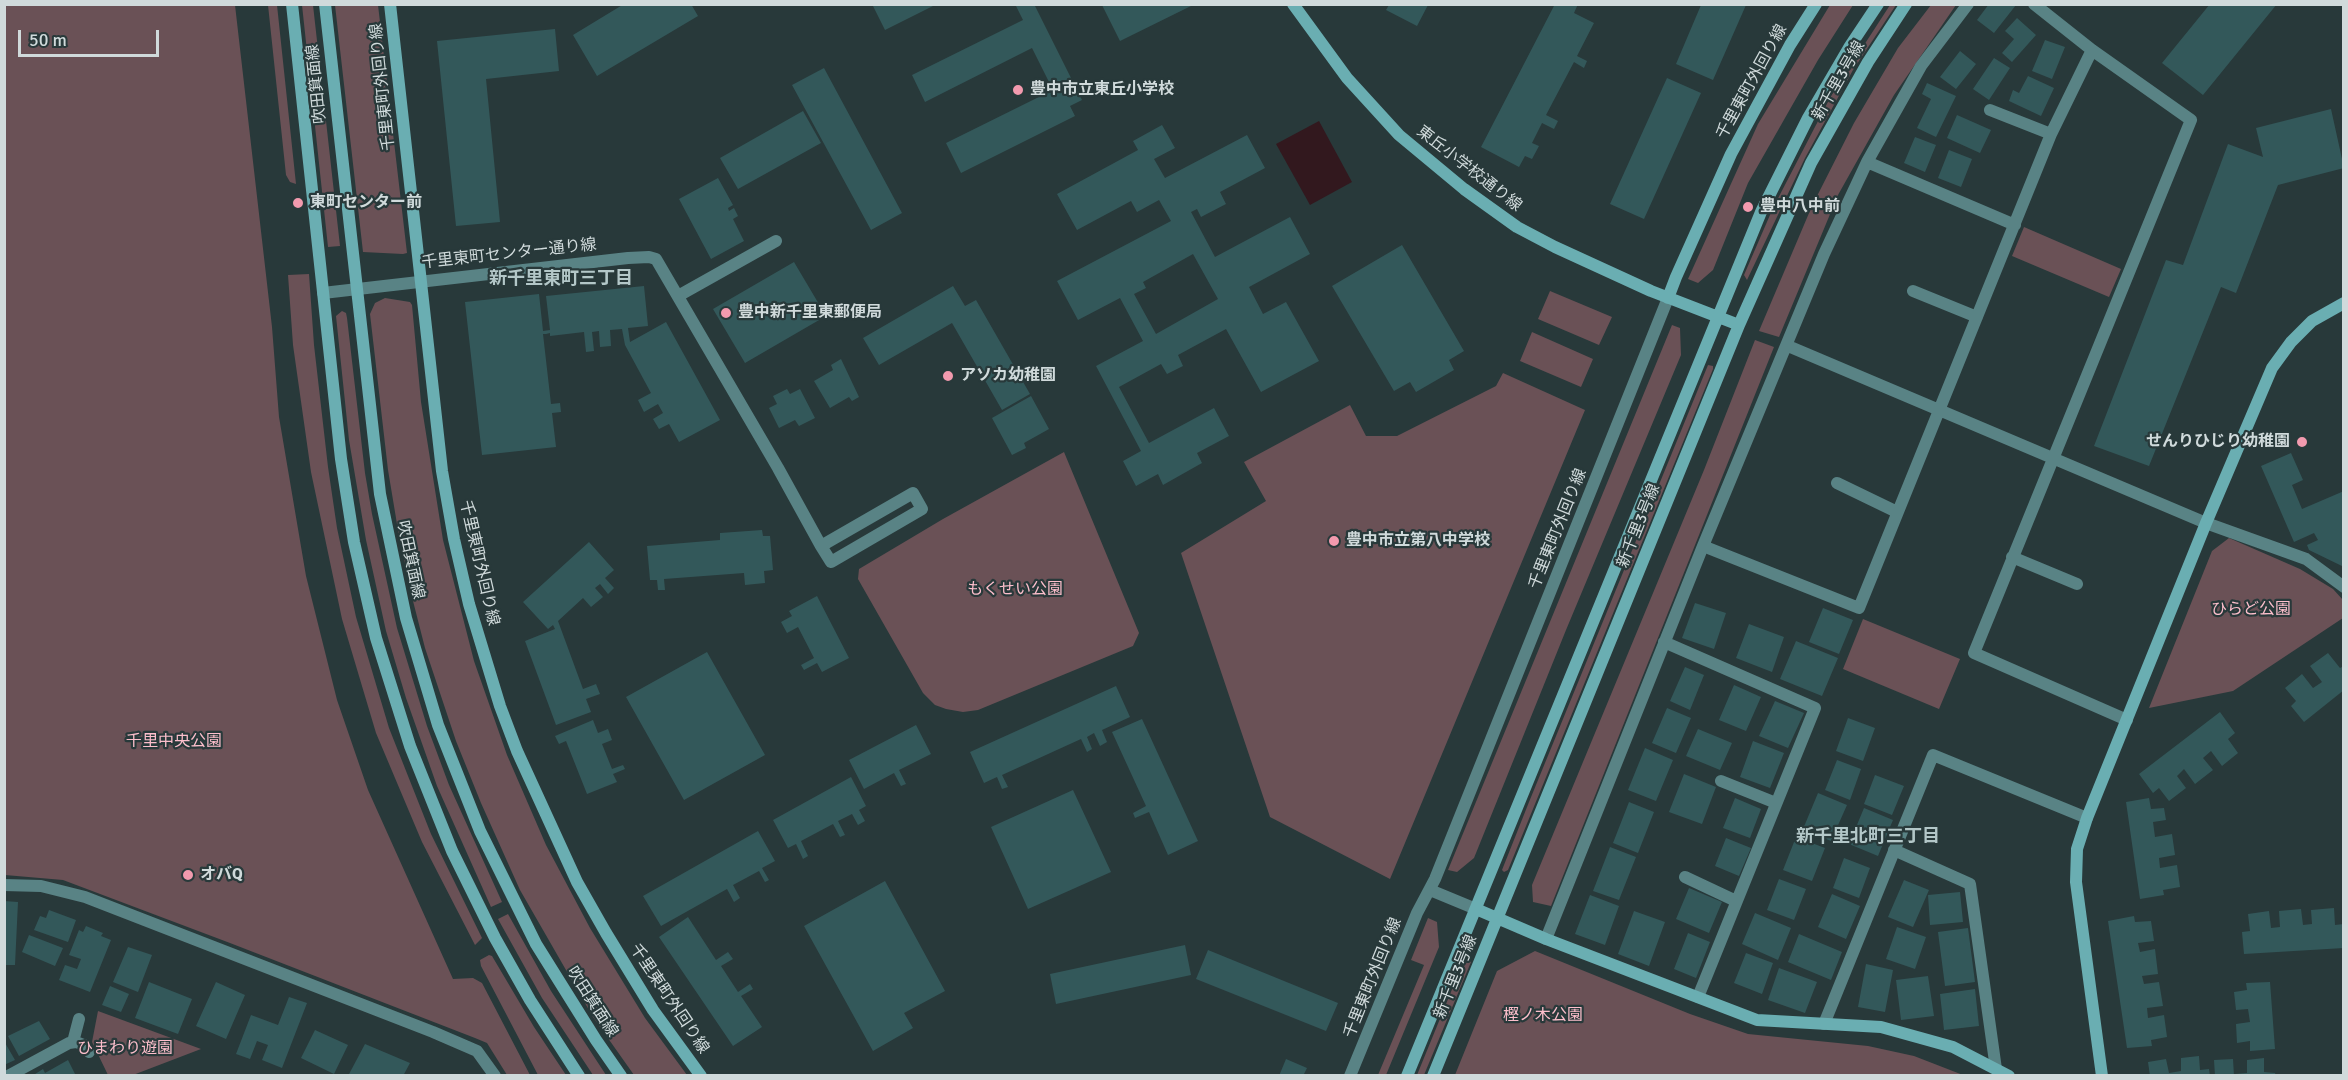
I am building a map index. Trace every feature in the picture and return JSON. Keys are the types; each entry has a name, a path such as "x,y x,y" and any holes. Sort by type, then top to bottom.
{"street":[{"name":"吹田箕面線","path":"292,4 341,459 354,542 376,638 401,720 430,799 482,914 536,1009 579,1076"},
{"name":"吹田箕面線","path":"325,4 376,464 387,536 406,618 438,725 480,831 536,944 621,1076"},
{"name":"千里東町外回り線","path":"390,4 439,448 466,596 500,706 527,775 582,890 653,1010 701,1076"},
{"name":"東丘小学校通り線","path":"1293,4 1347,78 1399,135 1464,189 1517,227 1555,247 1668,298 1739,325"},
{"name":"千里東町外回り線","path":"1350,1076 1417,913 1430,890 1676,277 1731,154 1790,45 1816,4"},
{"name":"新千里3号線","path":"1407,1076 1761,212 1808,118 1850,46 1878,4"},
{"name":"新千里3号線","path":"1433,1076 1739,325 1811,163 1868,63 1906,4"},
{"path":"1546,939 1664,642 1824,254 1867,162 1921,66 1968,4"},
{"path":"2034,4 2092,50 2191,120 1974,653 2127,720"},
{"path":"1703,546 1859,608 2052,134 2092,50"},
{"path":"1990,110 2052,134"},
{"path":"1867,162 2015,225"},
{"path":"678,296 776,241"},
{"name":"千里東町センター通り線","path":"322,293 649,257 656,259 821,546"},
{"path":"1913,291 1977,317"},
{"path":"2102,1076 2076,882 2077,849 2087,818 2206,523 2272,368 2291,342 2312,321 2343,303"},
{"path":"1788,346 2206,523 2306,559 2343,587"},
{"path":"1837,483 1897,512"},
{"path":"913,493 922,509 831,562 821,546 913,493"},
{"path":"873,516 882,532"},
{"path":"2013,557 2078,584"},
{"path":"1664,642 1815,708 1698,997"},
{"path":"1824,1024 1933,755 2087,818"},
{"path":"1721,781 1776,803"},
{"path":"1894,850 1970,884 1996,1069"},
{"path":"1684,877 1736,901"},
{"path":"4,885 41,886 85,897 434,1032 477,1051 495,1076"},
{"path":"1430,890 1546,939 1756,1020 1881,1027 1953,1047 2009,1076"},
{"path":"73,1042 79,1019"},
{"path":"8,1076 73,1042 84,1045 89,1052"}],"green space":[{"name":"千里中央公園","path":"4,5 235,5 272,327 279,417 306,576 337,700 368,790 453,979 473,978 482,983 530,1075 507,1075 487,1043 230,943 63,880 5,875"},
{"path":"268,5 277,5 296,184 290,182 286,175"},
{"path":"302,5 313,5 340,246 328,247"},
{"path":"335,5 378,5 407,253 363,252"},
{"path":"1830,5 1853,5 1818,60 1748,183 1713,270 1698,283 1688,279 1758,124"},
{"path":"1890,5 1896,5 1853,70 1805,158 1747,280 1744,275 1773,208 1831,96"},
{"path":"1931,5 1956,5 1894,95 1838,195 1779,337 1759,331 1812,206 1854,123 1898,48"},
{"path":"2024,227 2121,269 2109,297 2012,256"},
{"path":"309,274 314,345 328,467 337,528 356,617 389,728 431,834 482,938 475,945 422,842 376,733 342,619 311,472 293,345 288,275"},
{"path":"1550,291 1612,317 1599,345 1538,319"},
{"path":"385,298 410,302 412,305 421,402 443,540 474,661 507,755 546,845 590,928 645,1018 687,1075 634,1075 593,1017 520,890 456,741 425,648 413,601 388,470 370,314 375,303"},
{"path":"342,311 346,313 347,318 372,514 397,628 427,726 449,785 502,902 491,907 437,786 406,698 386,631 366,540 349,440 336,316"},
{"path":"1672,325 1680,328 1681,355 1474,858 1457,872 1448,870"},
{"path":"1532,332 1593,359 1581,387 1520,361"},
{"path":"1755,340 1774,347 1551,906 1533,902 1532,885 1704,470"},
{"path":"1708,365 1713,366 1713,369 1508,870 1504,872 1502,870 1529,802"},
{"path":"1503,373 1585,410 1390,879 1270,817 1181,553 1266,501 1244,462 1350,405 1366,436 1397,436 1496,386"},
{"name":"もくせい公園","path":"1064,452 1139,633 1133,646 978,710 963,712 935,705 923,693 858,579 859,569"},
{"name":"ひらど公園","path":"2229,538 2300,569 2333,589 2343,600 2343,618 2233,691 2149,708 2212,551"},
{"path":"1863,619 1960,659 1939,709 1843,669"},
{"path":"508,914 551,991 606,1075 593,1075 542,998 498,919"},
{"path":"1428,918 1437,922 1439,947 1386,1075 1378,1075 1424,965 1411,960"},
{"name":"樫ノ木公園","path":"1535,951 1690,1014 1748,1034 1868,1046 1914,1056 1963,1075 1455,1075 1497,971"},
{"path":"489,955 492,956 534,1027 566,1075 538,1075 481,966 480,960"},
{"path":"1464,960 1471,962 1424,1075 1417,1075"},
{"name":"ひまわり遊園","path":"98,1011 201,1049 133,1075 108,1075 92,1042"}],"shaded area":[{"path":"1319,121 1352,182 1310,205 1276,144"}],"building":[{"path":"624,4 691,4 698,16 597,76 573,35"},
{"path":"872,4 937,4 885,30"},
{"path":"1015,4 1034,4 1082,100 1070,106 1075,116 961,173 946,143 1053,90 1032,48 925,102 912,75 1023,20"},
{"path":"1555,4 1578,4 1574,13 1594,23 1577,56 1587,61 1584,68 1574,62 1546,115 1558,121 1554,129 1542,123 1532,143 1539,146 1532,159 1525,156 1519,167 1481,147"},
{"path":"1989,4 2016,5 1994,33 1977,20"},
{"path":"2210,4 2277,4 2203,95 2162,63"},
{"path":"1102,5 1193,5 1120,41"},
{"path":"1389,5 1428,5 1417,26 1386,10"},
{"path":"1701,5 1746,5 1713,80 1676,64"},
{"path":"2017,18 2036,35 2012,62 2002,53 2014,39 2005,31"},
{"path":"555,29 559,71 486,79 500,222 456,226 437,41"},
{"path":"2045,40 2065,47 2052,79 2032,71"},
{"path":"1960,51 1976,64 1956,89 1940,77"},
{"path":"1994,58 2010,68 1989,100 1973,89"},
{"path":"824,68 902,213 871,230 792,85"},
{"path":"2028,76 2054,88 2041,116 2009,101 2013,90 2019,93"},
{"path":"1667,78 1701,93 1644,219 1610,204"},
{"path":"1927,83 1956,96 1936,137 1917,128 1931,99 1922,94"},
{"path":"2331,109 2344,168 2278,185 2236,293 2221,287 2149,466 2094,446 2166,260 2183,265 2228,144 2263,157 2256,128"},
{"path":"803,111 821,143 738,189 720,158"},
{"path":"1957,115 1991,130 1980,153 1947,138"},
{"path":"1162,125 1175,148 1154,159 1165,178 1247,135 1265,168 1220,192 1226,204 1201,217 1197,209 1191,212 1215,257 1290,217 1310,254 1249,287 1263,314 1286,302 1319,361 1261,392 1226,329 1178,355 1183,366 1167,374 1161,364 1119,387 1149,443 1214,408 1229,436 1197,453 1202,463 1163,485 1158,474 1136,486 1123,461 1141,451 1096,366 1143,341 1120,298 1078,320 1057,281 1171,221 1159,200 1137,212 1131,201 1077,230 1057,194 1138,150 1133,141","holes":["1193,254 1218,299 1156,334 1134,294 1146,288 1143,282"]},
{"path":"1915,137 1936,145 1925,172 1904,163"},
{"path":"1949,150 1972,159 1961,187 1938,178"},
{"path":"718,178 733,205 728,208 729,211 734,208 738,216 733,219 744,241 711,259 679,199"},
{"path":"1402,245 1464,351 1449,360 1454,370 1416,392 1410,382 1394,391 1332,286"},
{"path":"794,262 826,316 745,363 713,309"},
{"path":"644,286 648,326 628,328 630,342 666,322 720,420 679,442 669,424 659,429 653,419 663,413 658,404 644,412 638,400 651,393 625,345 622,329 610,330 611,346 600,347 599,331 592,332 594,351 586,352 584,332 550,336 550,333 543,334 551,404 560,403 561,412 552,413 556,447 482,455 465,302 539,294 543,331 550,330 546,296"},
{"path":"953,286 965,306 976,300 1030,394 1002,410 952,323 879,365 863,338"},
{"path":"841,359 859,397 852,401 849,397 830,408 814,381 833,370 831,365"},
{"path":"787,389 790,394 800,389 815,418 799,426 795,420 779,428 769,408 777,404 773,396"},
{"path":"1031,396 1049,429 1024,443 1026,448 1012,455 992,418"},
{"path":"2291,453 2303,480 2292,485 2302,509 2344,491 2344,567 2309,550 2307,545 2318,540 2314,533 2294,542 2261,466"},
{"path":"762,530 763,536 770,536 773,570 764,571 765,583 745,585 744,573 664,579 665,590 658,590 657,580 650,580 647,546 720,540 720,533"},
{"path":"589,542 614,570 605,578 614,588 608,594 600,584 595,588 603,597 591,607 583,598 558,621 583,689 596,684 600,694 586,699 591,712 556,725 525,641 555,629 553,625 548,629 523,602"},
{"path":"817,596 849,658 822,672 817,663 804,670 801,665 814,658 798,627 787,633 781,622 792,616 789,611"},
{"path":"1695,603 1726,613 1714,649 1682,638"},
{"path":"1823,608 1853,620 1839,654 1809,642"},
{"path":"1749,624 1784,637 1772,672 1736,658"},
{"path":"1796,641 1838,658 1822,696 1780,679"},
{"path":"707,652 765,755 684,800 626,697"},
{"path":"2328,653 2340,668 2344,666 2344,690 2304,722 2291,706 2296,701 2285,688 2302,674 2313,688 2322,682 2310,666"},
{"path":"1685,667 1704,675 1690,710 1670,701"},
{"path":"1734,685 1761,697 1746,731 1719,720"},
{"path":"1116,686 1130,717 1102,730 1107,742 1100,746 1094,733 1087,737 1092,749 1087,752 1081,739 1002,775 1008,787 1002,789 997,777 984,783 970,752"},
{"path":"1775,701 1804,713 1788,748 1759,736"},
{"path":"1667,708 1691,718 1676,753 1652,743"},
{"path":"2220,712 2235,733 2228,739 2238,753 2222,766 2211,751 2203,758 2213,770 2195,784 2184,769 2177,776 2186,788 2169,801 2159,788 2153,793 2139,774"},
{"path":"1848,718 1875,728 1863,761 1836,751"},
{"path":"1142,719 1198,841 1168,855 1149,812 1135,818 1133,813 1146,806 1112,732"},
{"path":"593,720 598,733 608,729 612,740 602,744 612,769 623,765 625,769 613,774 617,782 587,794 566,741 559,744 555,736"},
{"path":"916,725 931,754 899,770 906,784 901,786 894,773 864,789 849,760"},
{"path":"1698,729 1732,743 1720,770 1686,756"},
{"path":"1753,741 1784,753 1770,788 1740,777"},
{"path":"1645,748 1673,760 1656,801 1628,790"},
{"path":"1837,760 1861,769 1850,800 1825,790"},
{"path":"1684,774 1716,787 1702,824 1669,812"},
{"path":"1875,775 1904,786 1892,815 1864,804"},
{"path":"851,777 866,806 859,810 865,821 858,825 852,814 838,821 845,835 840,837 833,824 801,841 808,856 803,859 796,844 788,848 773,820"},
{"path":"1073,790 1111,872 1028,909 991,827"},
{"path":"1818,793 1847,805 1831,841 1803,829"},
{"path":"1735,798 1761,809 1750,838 1723,828"},
{"path":"2149,798 2151,809 2164,808 2166,820 2153,822 2155,837 2172,834 2175,855 2159,858 2160,868 2177,865 2180,887 2163,890 2164,895 2140,899 2126,802"},
{"path":"1629,802 1654,812 1638,853 1613,843"},
{"path":"1864,808 1893,820 1878,856 1849,844"},
{"path":"758,831 775,861 762,868 769,880 765,882 759,871 733,885 740,898 734,902 727,889 661,926 643,896"},
{"path":"1796,837 1825,848 1812,881 1783,870"},
{"path":"1726,838 1751,848 1739,876 1715,866"},
{"path":"1610,847 1636,857 1619,900 1593,891"},
{"path":"1844,858 1870,868 1859,898 1833,888"},
{"path":"1779,879 1806,889 1794,920 1767,910"},
{"path":"1904,880 1929,890 1913,927 1888,917"},
{"path":"885,881 945,991 904,1013 913,1028 873,1051 804,926"},
{"path":"1689,888 1722,902 1709,933 1676,919"},
{"path":"1960,892 1963,922 1930,925 1928,895"},
{"path":"1832,894 1860,906 1846,939 1818,927"},
{"path":"1590,895 1619,906 1605,945 1575,934"},
{"path":"4,901 18,902 15,965 4,965"},
{"path":"2334,908 2335,925 2344,924 2344,948 2244,954 2242,932 2250,931 2248,914 2269,911 2271,928 2280,927 2279,911 2301,909 2303,925 2312,924 2311,910"},
{"path":"49,910 76,920 68,942 34,930 40,916 46,918"},
{"path":"1634,911 1665,922 1649,966 1618,954"},
{"path":"1755,913 1791,928 1778,960 1742,944"},
{"path":"2134,916 2135,922 2151,921 2154,941 2138,943 2140,952 2155,949 2158,974 2142,976 2144,984 2159,982 2163,1006 2147,1008 2148,1018 2164,1015 2167,1037 2151,1040 2152,1046 2127,1048 2108,921"},
{"path":"688,917 716,960 728,952 733,959 721,966 738,992 750,984 753,989 741,996 762,1027 733,1046 659,937"},
{"path":"86,926 103,933 101,936 111,940 90,992 59,980 65,965 77,969 81,959 69,955 79,930 83,932"},
{"path":"1897,927 1926,937 1915,969 1886,959"},
{"path":"1968,928 1975,982 1945,986 1938,932"},
{"path":"1688,933 1710,942 1696,978 1674,969"},
{"path":"1799,934 1842,952 1831,980 1788,962"},
{"path":"29,935 63,948 55,966 22,952"},
{"path":"1185,945 1191,975 1056,1004 1050,974"},
{"path":"128,947 152,955 138,992 113,982"},
{"path":"1208,950 1338,1003 1326,1031 1196,979"},
{"path":"1746,953 1773,963 1762,994 1734,983"},
{"path":"1866,964 1893,970 1885,1012 1858,1007"},
{"path":"1779,968 1817,982 1805,1013 1768,1000"},
{"path":"1928,976 1934,1016 1901,1020 1896,980"},
{"path":"149,982 192,999 178,1034 135,1018"},
{"path":"216,982 245,995 226,1039 196,1026"},
{"path":"2270,982 2275,1049 2250,1051 2250,1041 2237,1043 2236,1024 2250,1022 2248,1009 2236,1010 2234,992 2247,990 2246,983"},
{"path":"110,986 129,994 121,1012 102,1005"},
{"path":"1975,989 1979,1026 1944,1030 1940,994"},
{"path":"289,997 307,1003 282,1068 262,1060 268,1045 257,1041 250,1059 236,1054 251,1015 278,1025"},
{"path":"39,1021 50,1039 19,1056 8,1036"},
{"path":"315,1030 348,1045 334,1074 301,1058"},
{"path":"4,1041 15,1060 4,1065"},
{"path":"365,1044 410,1063 403,1076 348,1076"},
{"path":"2199,1056 2200,1070 2209,1069 2210,1076 2150,1076 2148,1062 2166,1059 2169,1073 2181,1071 2181,1058"},
{"path":"2264,1058 2264,1072 2275,1073 2276,1076 2235,1076 2235,1074 2247,1073 2247,1060"},
{"path":"1286,1059 1307,1068 1303,1076 1279,1076"},
{"path":"2233,1059 2234,1076 2215,1076 2214,1060"},
{"path":"68,1060 76,1076 32,1076 43,1069 45,1073"}],"place":[{"name":"豊中市立東丘小学校","path":"1018,90"},
{"name":"東町センター前","path":"298,203"},
{"name":"豊中八中前","path":"1748,207"},
{"name":"豊中新千里東郵便局","path":"726,313"},
{"name":"アソカ幼稚園","path":"948,376"},
{"name":"せんりひじり幼稚園","path":"2302,442"},
{"name":"豊中市立第八中学校","path":"1334,541"},
{"name":"オバQ","path":"188,875"}],"district":[{"name":"新千里東町三丁目","path":"561,279"},
{"name":"新千里北町三丁目","path":"1868,837"}]}
